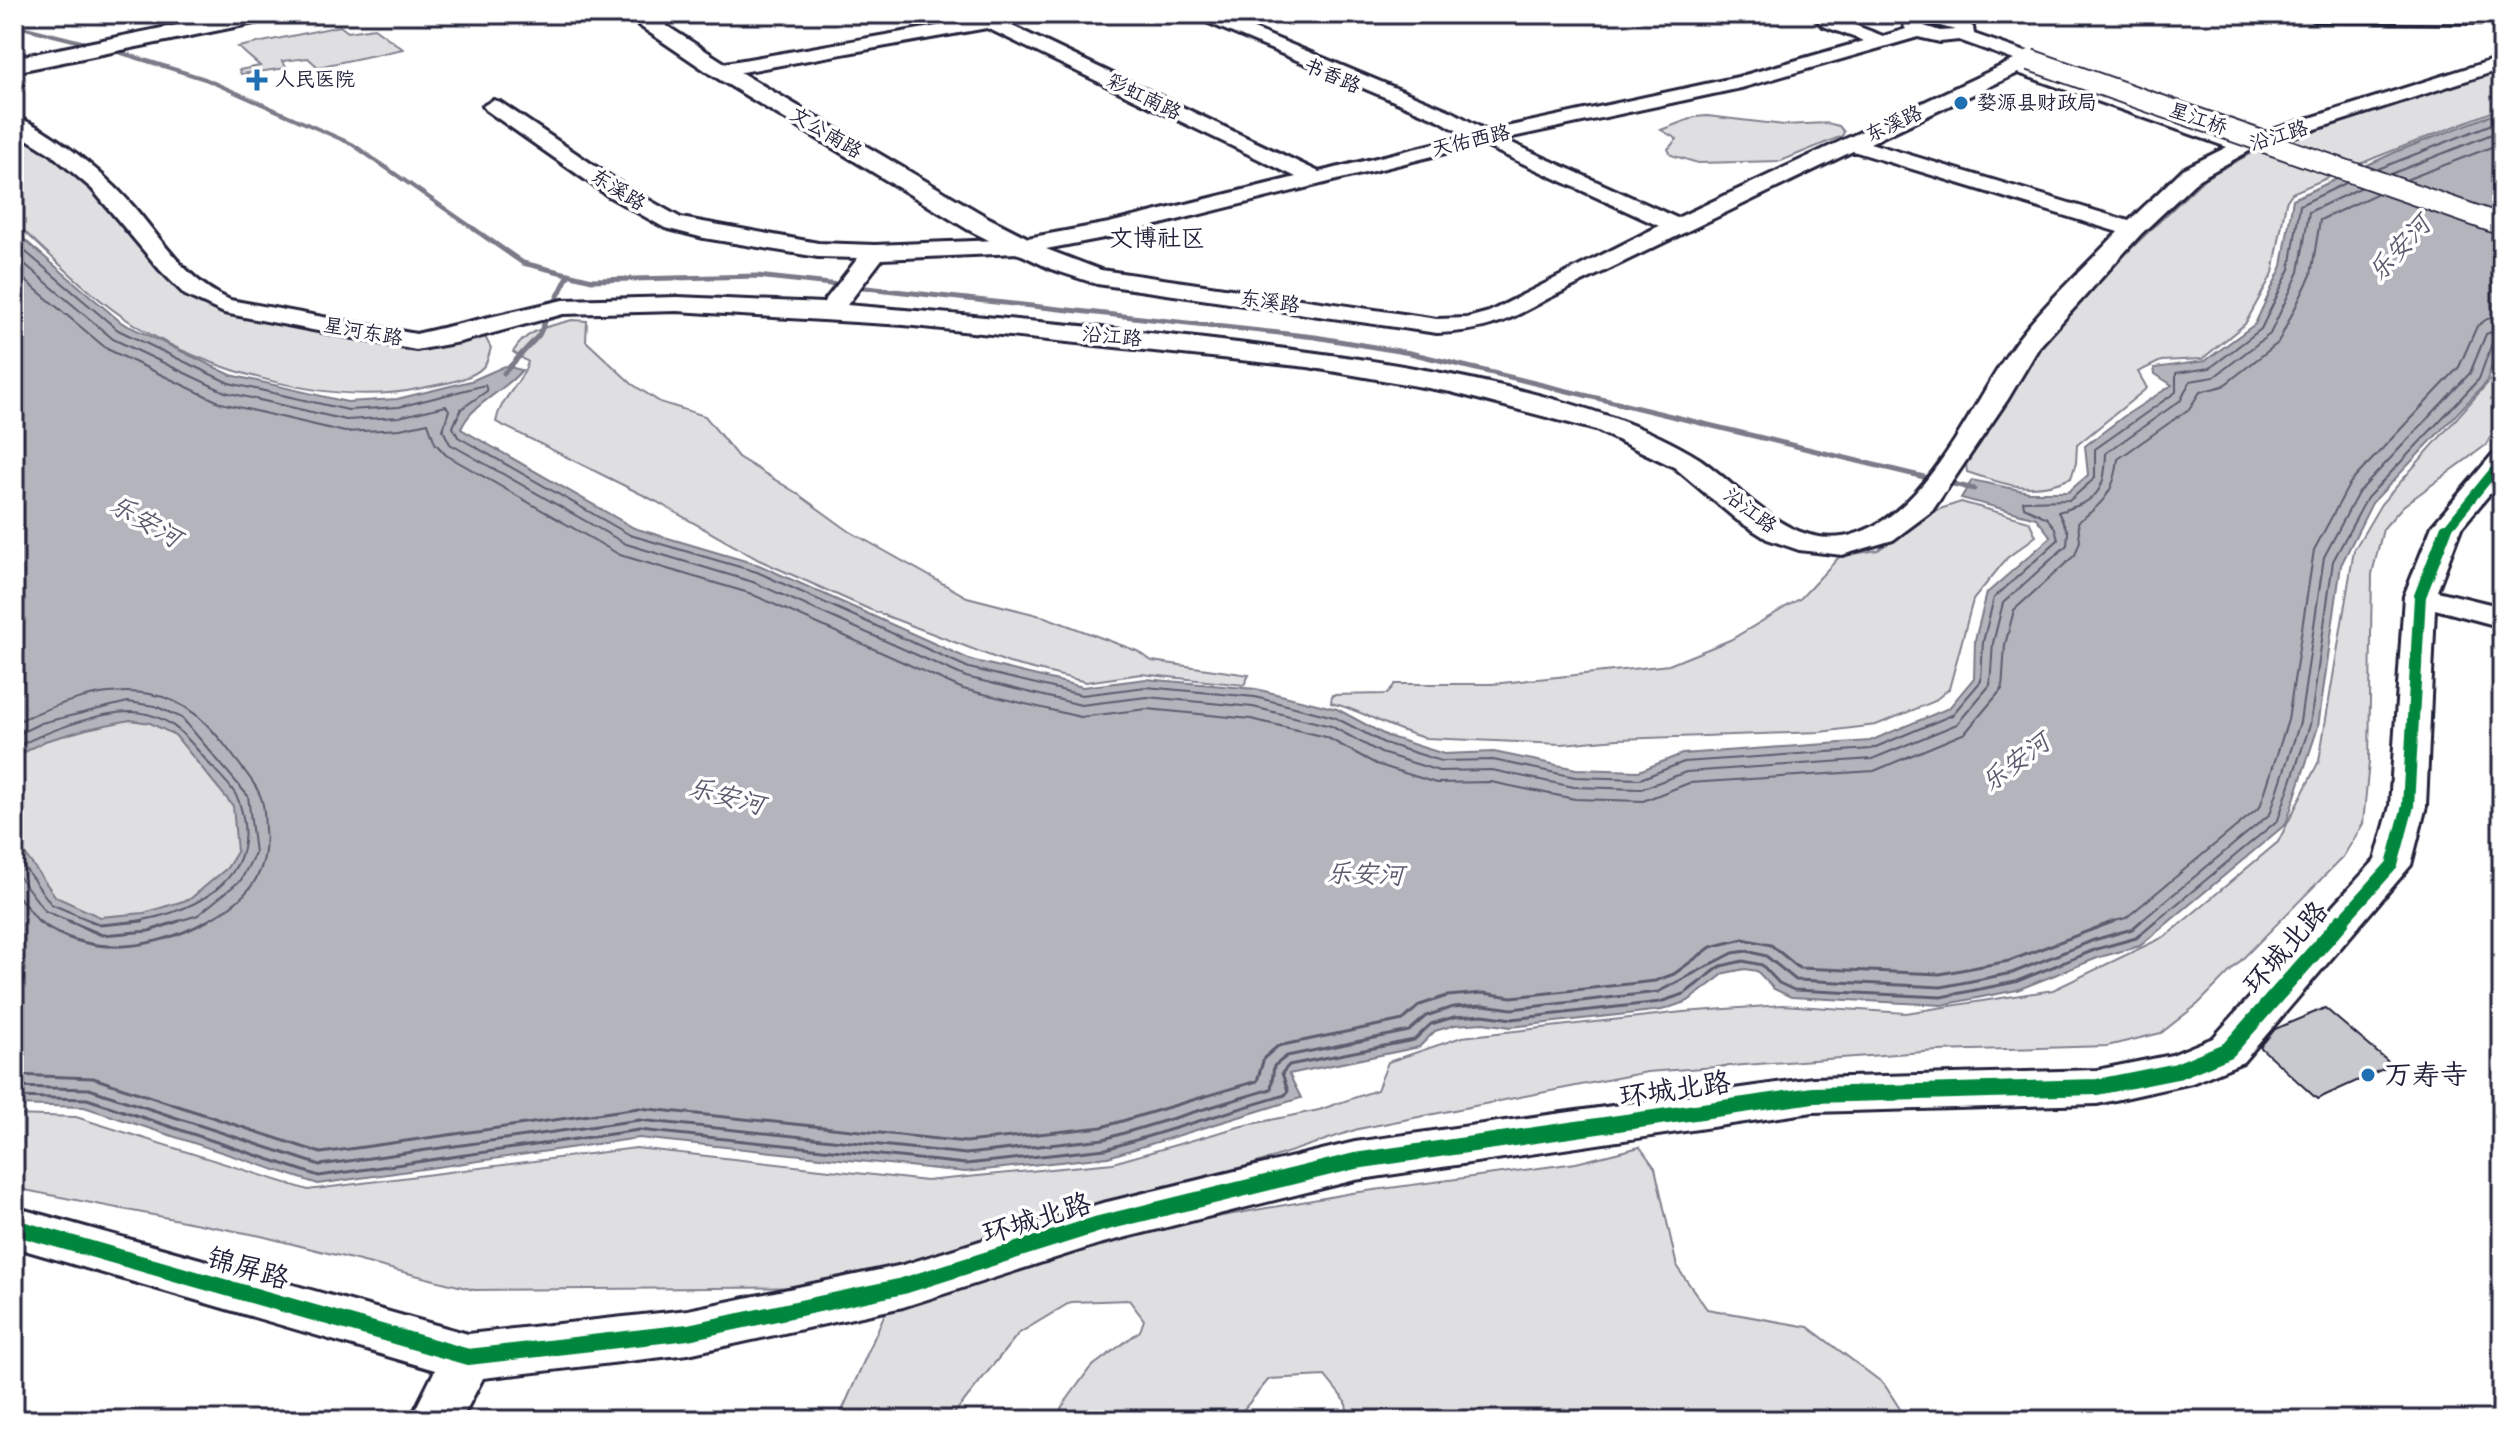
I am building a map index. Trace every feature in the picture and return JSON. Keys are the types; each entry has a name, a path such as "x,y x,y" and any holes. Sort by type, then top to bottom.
{"main road":[{"path":"14,65 264,14"},
{"name":"文公南路","path":"633,14 720,70 963,215 1022,246"},
{"path":"2314,14 2502,16"}],"street":[{"path":"720,70 980,18 1035,14"},
{"name":"书香路","path":"1183,14 1481,138 1677,226"},
{"name":"书香路","path":"1203,14 1446,116 1481,138"},
{"path":"1829,14 1826,20 1829,22 1883,42"},
{"path":"1945,17 1966,28 1966,33 1940,36 1919,31 1913,26 1916,22 1945,17"},
{"name":"彩虹南路","path":"980,18 1317,179"},
{"name":"天佑西路","path":"1022,246 1109,230 1481,138 1741,82 1919,31"},
{"path":"1961,35 2024,63 2244,146"},
{"name":"东溪路","path":"493,106 618,192 673,223 704,231 818,250 875,252 1022,246 1059,264 1097,277 1437,326 1467,325 1498,317 1677,226 2024,63"},
{"name":"星江桥","path":"2024,63 2502,225"},
{"name":"沿江路","path":"830,311 1275,352 1437,379 1595,421 1639,439 1692,467 1754,518 1776,531 1787,537 1835,548 1864,543 1892,529 1922,505 2028,343 2133,229 2191,174 2244,146 2502,63"},
{"name":"星河东路","path":"14,123 42,136 121,207 189,288 205,299 224,306 416,342 460,334 534,312 579,306 767,305 830,311"},
{"path":"1851,144 2133,229"},
{"path":"830,311 875,252"},
{"name":"环城北路","path":"468,1357 688,1332 903,1286 1099,1224 1355,1161 1813,1095 2097,1087 2177,1071 2228,1050 2392,865 2408,806 2420,596 2447,526 2502,461"},
{"path":"2420,596 2502,617"},
{"name":"锦屏路","path":"14,1227 468,1357"},
{"path":"435,1420 468,1357"}],"shaded area":[{"path":"340,26 348,32 374,28 403,49 318,67 308,58 282,61 287,68 241,74 239,70 260,66 238,47"},
{"path":"2502,68 2502,108 2292,193 2286,202 2273,273 2245,324 2202,359 2161,361 2138,372 2147,388 2077,445 2071,478 2031,487 2007,484 1967,472 1966,464 2036,346 2096,282 2205,178 2255,151"},
{"path":"14,116 56,143 200,301 394,342 484,335 491,348 484,366 463,378 422,388 388,393 351,393 274,382 236,371 165,342 103,302 14,222"},
{"path":"1695,117 1784,125 1827,123 1839,126 1844,132 1842,136 1781,161 1698,163 1671,155 1668,149 1677,139 1661,130"},
{"path":"572,320 587,321 586,341 632,384 660,402 705,416 738,457 795,492 849,531 967,597 1045,617 1137,651 1152,661 1249,675 1244,685 1141,674 1086,682 1009,663 871,610 759,560 657,502 496,422 498,413 528,362 513,352 525,338 538,330"},
{"path":"2502,351 2502,416 2486,445 2403,506 2383,529 2372,574 2369,762 2363,824 2343,857 2198,1004 2161,1033 2107,1046 1937,1051 1647,1072 1358,1129 1209,1179 827,1287 474,1290 261,1236 14,1188 14,1115 76,1117 308,1190 636,1148 926,1181 1113,1163 1242,1126 1319,1110 1377,1090 1388,1062 1462,1037 1683,1012 1782,1005 1906,1013 2053,990 2166,936 2278,842 2319,761 2354,550 2381,504 2492,378"},
{"path":"1961,502 2029,521 2036,536 2007,558 1973,600 1949,689 1933,702 1876,725 1820,732 1562,744 1426,738 1331,703 1332,695 1387,694 1395,684 1492,684 1669,665 1730,640 1801,598 1840,556 1878,550 1931,512"},
{"path":"14,633 196,721 265,877 14,1086"},
{"path":"1640,1147 1655,1168 1677,1267 1707,1309 1808,1327 1884,1384 1907,1420 1350,1420 1345,1401 1325,1376 1269,1379 1235,1420 1067,1420 1061,1408 1090,1368 1140,1331 1144,1320 1129,1300 1071,1302 1018,1334 949,1420 838,1420 886,1311 919,1297 1183,1223 1352,1193 1576,1163"}],"water":[{"name":"乐安河","path":"2502,111 2502,336 2486,383 2372,503 2341,565 2318,727 2286,824 2140,946 2100,957 2017,990 1942,1005 1791,997 1774,989 1757,971 1745,969 1725,973 1688,1001 1662,1010 1511,1027 1483,1023 1455,1025 1435,1031 1419,1047 1289,1074 1301,1098 1108,1157 965,1172 639,1138 318,1184 84,1107 14,1105 14,839 56,897 100,917 144,913 190,899 227,868 237,852 233,806 175,735 150,723 130,720 87,729 45,741 14,758 14,231 122,323 231,375 347,402 397,399 471,381 505,366 522,370 480,405 461,429 634,528 759,565 971,660 1083,687 1146,679 1256,689 1337,709 1387,736 1444,754 1494,752 1576,769 1639,771 1682,754 1870,741 1949,708 1974,678 1975,640 1987,593 2051,537 2036,518 1961,498 1972,480 2029,492 2068,492 2088,475 2085,446 2172,385 2155,374 2154,368 2205,361 2255,324 2282,266 2293,199 2398,151"}],"building":[{"name":"万寿寺","path":"2325,1008 2392,1065 2317,1099 2260,1047 2275,1029"}],"waterway":[{"path":"14,25 93,45"},
{"path":"109,49 205,79 352,144 477,231"},
{"path":"474,229 523,263 569,274"},
{"path":"556,300 569,274"},
{"path":"569,274 592,280 757,276 1315,337 1410,353 1974,489"},
{"path":"504,373 539,335 545,322"}],"cycle path":[{"path":"14,1227 468,1357 688,1332 903,1286 1099,1224 1355,1161 1813,1095 2097,1087 2177,1071 2228,1050 2392,865 2408,806 2420,596 2447,526 2502,461"}],"place":[{"name":"人民医院","path":"257,80"},
{"name":"婺源县财政局","path":"1961,103"},
{"name":"万寿寺","path":"2368,1075"}],"district":[{"name":"文博社区","path":"1157,238"}]}
